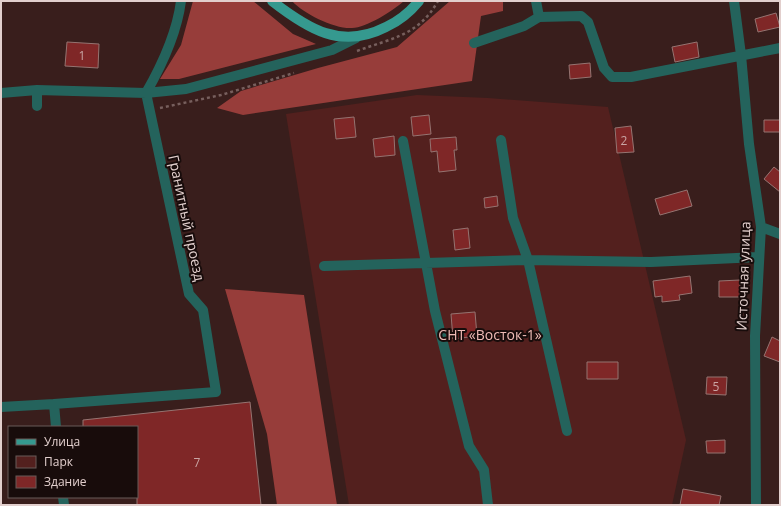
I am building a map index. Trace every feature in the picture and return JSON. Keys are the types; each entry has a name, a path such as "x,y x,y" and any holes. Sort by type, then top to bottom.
{"main road":[{"path":"272,1 314,30 338,36 356,38 368,35 393,24 405,15 419,1"}],"street":[{"path":"146,93 169,46 177,23 181,1"},
{"path":"536,1 539,17"},
{"name":"Источная улица","path":"734,1 741,55 749,144 761,227 758,257 755,336 756,505"},
{"path":"474,43 524,26 539,17 581,16 588,22 604,68 612,77 631,78 780,48"},
{"path":"1,93 37,90 146,93 186,89 332,50 356,38"},
{"path":"37,90 37,106"},
{"name":"Гранитный проезд","path":"54,404 216,392 203,310 189,294 146,93"},
{"path":"501,140 513,218 528,260 567,431"},
{"path":"403,141 435,311 469,446 484,470 488,505"},
{"path":"761,227 780,234"},
{"path":"324,266 528,260 651,262 758,257"},
{"path":"1,407 54,404 56,426"}],"green space":[{"name":"СНТ «Восток-1»","path":"417,95 488,98 608,107 686,440 672,505 349,505 286,114"}],"shaded area":[{"path":"193,1 253,1 293,34 316,44 179,79 160,79 181,45"},
{"path":"292,1 404,1 394,9 372,22 358,27 345,28 312,16"},
{"path":"450,1 503,1 503,11 481,16 472,81 243,115 217,108 241,91 318,68 397,47"},
{"path":"225,289 304,295 337,505 277,505 267,434"}],"building":[{"path":"776,13 780,27 758,32 755,19"},
{"path":"67,42 99,44 98,68 65,66"},
{"path":"697,42 699,57 675,62 672,47"},
{"path":"590,63 591,77 570,79 569,65"},
{"path":"429,115 431,134 413,136 411,117"},
{"path":"354,117 356,137 336,139 334,119"},
{"path":"764,120 780,120 780,132 764,132"},
{"path":"631,126 634,152 617,153 615,128"},
{"path":"394,136 395,155 375,157 373,139"},
{"path":"456,137 457,150 454,150 456,170 439,172 437,151 431,152 430,139"},
{"path":"774,167 780,172 780,192 764,179"},
{"path":"687,190 692,206 660,215 655,199"},
{"path":"497,196 498,206 485,208 484,198"},
{"path":"468,228 470,248 455,250 453,230"},
{"path":"690,276 692,293 679,295 680,300 662,302 662,296 655,297 653,281"},
{"path":"740,280 740,297 719,297 719,281"},
{"path":"475,312 477,336 453,339 451,314"},
{"path":"772,337 780,341 780,362 764,356"},
{"path":"587,362 618,362 618,379 587,379"},
{"path":"707,377 727,377 726,395 706,394"},
{"path":"250,402 261,505 137,505 138,426 83,426 83,420"},
{"path":"725,440 725,453 707,453 706,441"},
{"path":"683,489 721,496 719,505 680,505"}]}
